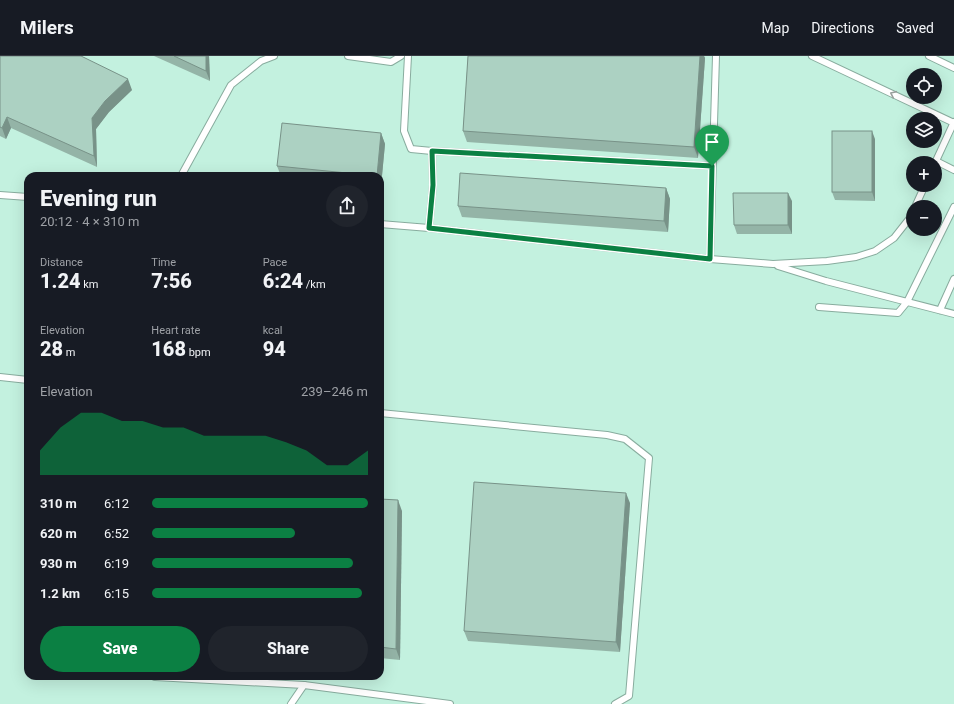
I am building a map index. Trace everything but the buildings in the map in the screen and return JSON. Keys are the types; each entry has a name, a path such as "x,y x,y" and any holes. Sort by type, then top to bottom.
{"lane":[{"path":"183,172 231,85 261,61 274,56"},
{"path":"348,56 391,62 401,56"},
{"path":"408,56 404,132 411,149 712,166"},
{"path":"710,259 716,56"},
{"path":"812,56 954,122 938,156"},
{"path":"929,56 954,66"},
{"path":"429,228 433,185 432,151"},
{"path":"942,165 954,170"},
{"path":"0,195 24,197"},
{"path":"819,307 898,313 907,302 954,207"},
{"path":"384,224 710,259 773,264 827,261 856,257 875,251 894,238 906,224"},
{"path":"773,264 826,281 954,314"},
{"path":"940,310 954,279"},
{"path":"0,377 24,380"},
{"path":"384,413 607,435 625,439 649,458 629,696 615,704"},
{"path":"211,680 304,685 450,704"},
{"path":"291,704 304,685"}],"shaded area":[{"path":"0,56 954,56 954,704 0,704"}],"route":[{"path":"432,151 712,166 710,259 429,228 433,185 432,151"}]}
